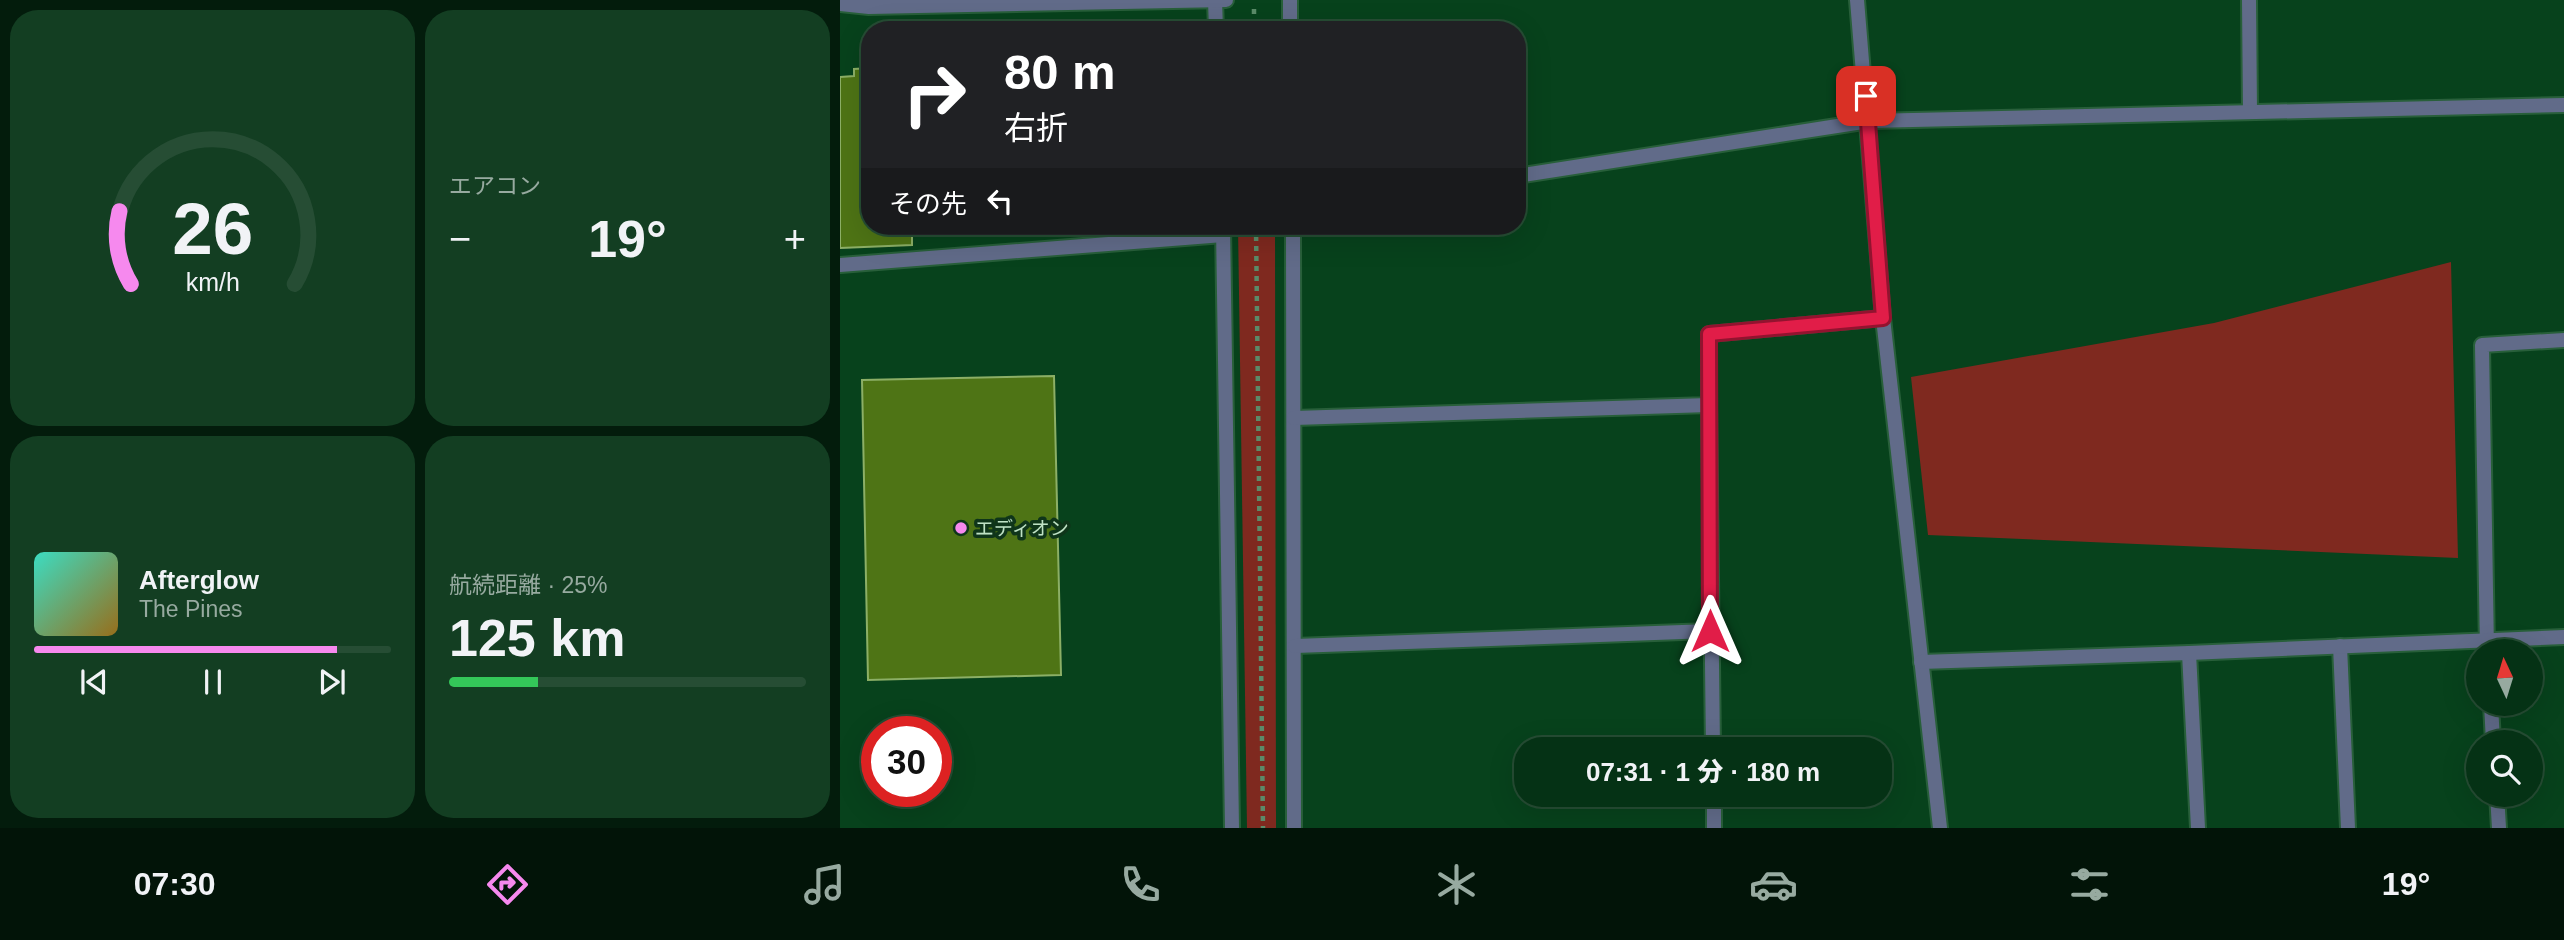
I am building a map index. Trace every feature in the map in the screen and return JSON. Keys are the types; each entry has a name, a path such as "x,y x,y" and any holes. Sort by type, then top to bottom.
{"street":[{"path":"1290,0 1290,21"},
{"path":"1857,0 1883,318 1940,828"},
{"path":"2249,0 2250,112"},
{"path":"840,4 869,7 1219,1 1217,21"},
{"path":"1526,175 1869,121 2564,106"},
{"path":"840,265 1178,235"},
{"path":"1223,235 1232,828"},
{"path":"1293,235 1294,828"},
{"path":"1713,737 1709,334 1883,318"},
{"path":"2486,639 2482,345 2564,340"},
{"path":"1294,418 1709,405"},
{"path":"1295,646 1710,631"},
{"path":"2538,639 2564,636"},
{"path":"1921,662 2340,646 2466,645"},
{"path":"2340,646 2348,828"},
{"path":"2189,653 2198,828"},
{"path":"1714,807 1714,828"},
{"path":"2498,807 2499,828"}],"path":[{"path":"1254,9 1254,21"},
{"path":"1256,235 1263,828"}],"shaded area":[{"path":"1238,235 1275,235 1276,828 1247,828"},
{"path":"2451,262 2458,558 1928,535 1911,377 2214,323"}],"building":[{"path":"854,69 861,69 861,235 912,235 912,245 840,248 840,77 854,76"},
{"name":"エディオン","path":"1054,376 1061,675 868,680 862,380"}],"place":[{"name":"エディオン","path":"961,528"}],"route":[{"path":"1710,631 1709,334 1883,318 1866,96"}]}
